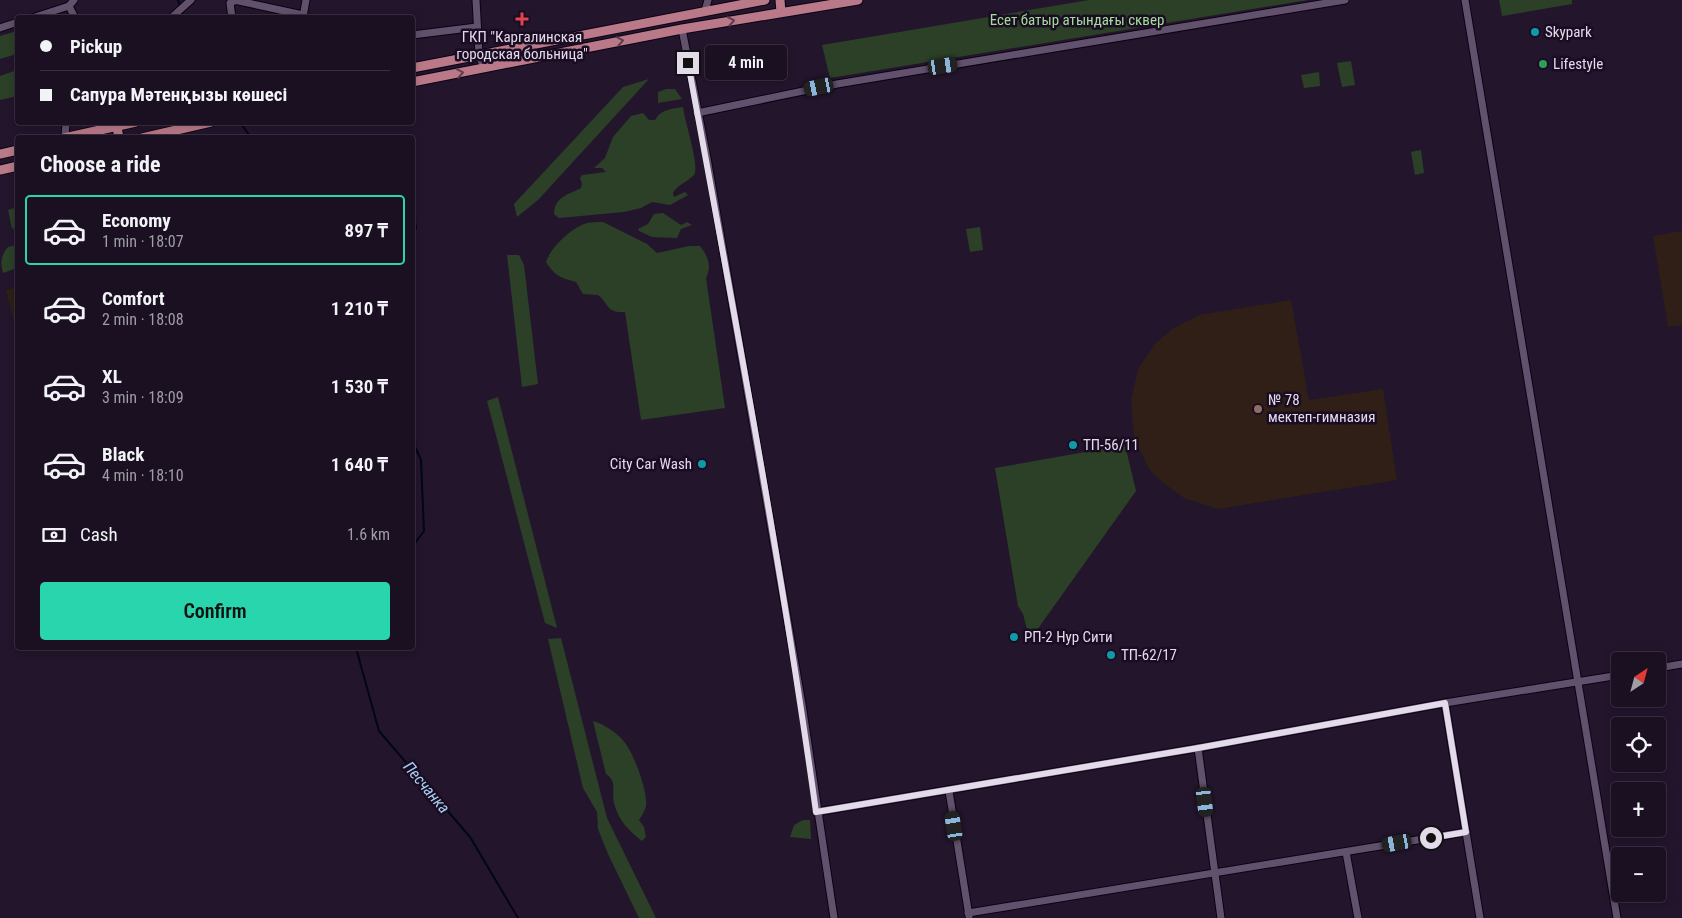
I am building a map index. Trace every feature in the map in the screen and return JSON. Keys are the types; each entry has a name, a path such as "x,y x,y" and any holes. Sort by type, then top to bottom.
{"main road":[{"path":"415,67 765,0"},
{"path":"780,0 781,12"},
{"path":"415,81 682,29 858,0"},
{"path":"680,16 682,29"},
{"path":"74,135 122,125"},
{"path":"155,135 198,125"},
{"path":"117,126 118,135"},
{"path":"0,154 15,151"},
{"path":"0,170 15,167"}],"street":[{"path":"174,15 191,0"},
{"path":"232,15 230,3 234,0 299,15"},
{"path":"303,15 306,0"},
{"path":"476,0 478,55 484,68"},
{"path":"705,11 708,0"},
{"path":"697,113 837,84 1345,0"},
{"path":"1465,0 1505,253 1617,918"},
{"path":"40,15 71,3"},
{"path":"0,28 15,23"},
{"path":"415,35 478,28"},
{"path":"682,29 802,704 816,812 834,918"},
{"path":"1666,667 1682,664"},
{"path":"816,812 1198,748 1445,703 1611,676"},
{"path":"1445,703 1480,918"},
{"path":"1198,748 1221,918"},
{"path":"949,791 969,916 1466,832"},
{"path":"1346,852 1358,918"}],"shaded area":[{"path":"1682,231 1682,325 1668,327 1653,236"},
{"path":"15,288 15,326 6,290"},
{"name":"№ 78 мектеп-гимназия","path":"1291,300 1309,400 1383,389 1397,480 1218,509 1184,498 1162,482 1149,469 1134,438 1131,401 1138,369 1155,344 1172,329 1199,315"}],"green space":[{"name":"Есет батыр атындағы сквер","path":"1089,0 1308,0 830,78 822,45"},
{"path":"1499,0 1572,0 1572,4 1502,16"},
{"path":"15,32 15,55 0,59 0,36"},
{"path":"1351,61 1355,85 1342,87 1337,63"},
{"path":"15,71 15,96 0,100 0,76"},
{"path":"1319,72 1320,86 1304,88 1301,75"},
{"path":"649,79 538,200 517,217 514,204 623,87"},
{"path":"666,89 675,89 682,99 658,103 658,92"},
{"path":"683,107 693,151 695,173 673,193 674,197 685,192 688,195 670,205 652,202 641,208 624,212 559,218 554,214 557,203 560,200 581,188 580,178 582,175 606,172 602,168 594,168 605,158 613,137 631,116 643,113 649,120 655,120 657,116 664,112"},
{"path":"1421,150 1424,173 1415,175 1411,152"},
{"path":"15,208 15,228 12,229 8,210"},
{"path":"663,213 681,225 687,222 692,225 681,229 677,238 652,237 639,231 638,229 648,224 654,214"},
{"path":"603,222 647,244 657,253 689,246 700,246 703,250 709,265 706,278 725,408 641,420 625,312 614,311 598,295 583,294 576,282 559,276 546,262 557,244 575,229 587,223"},
{"path":"980,227 983,250 970,252 966,229"},
{"path":"15,245 15,269 3,273 1,262 8,247"},
{"path":"507,255 519,255 524,265 538,384 522,387"},
{"path":"498,397 557,628 545,623 487,401"},
{"path":"1125,445 1136,491 1032,637 1029,637 1023,614 1018,606 995,468"},
{"path":"561,638 607,818 656,918 639,918 598,829 597,812 583,788 548,639"},
{"path":"593,721 615,732 622,739 629,748 636,764 643,783 646,800 646,808 639,820 644,827 646,837 642,841 625,825 618,815 613,799 612,780 606,774"},
{"path":"803,820 810,820 811,839 790,837 794,825"}],"waterway":[{"name":"Песчанка","path":"178,0 180,6"},
{"name":"Песчанка","path":"181,10 183,15"},
{"name":"Песчанка","path":"242,125 249,135"},
{"name":"Песчанка","path":"415,222 415,230"},
{"name":"Песчанка","path":"415,447 421,460 424,531 415,543"},
{"name":"Песчанка","path":"357,650 379,731 470,837 518,918"}],"place":[{"name":"ГКП \"Каргалинская городская больница\"","path":"522,19"},
{"name":"Skypark","path":"1535,32"},
{"name":"Lifestyle","path":"1543,64"},
{"name":"№ 78 мектеп-гимназия","path":"1258,409"},
{"name":"ТП-56/11","path":"1073,445"},
{"name":"City Car Wash","path":"702,464"},
{"name":"РП-2 Нур Сити","path":"1014,637"},
{"name":"ТП-62/17","path":"1111,655"}],"route":[{"path":"688,63 707,158 802,704 816,812 1198,748 1445,703 1466,832 1431,838"}]}
